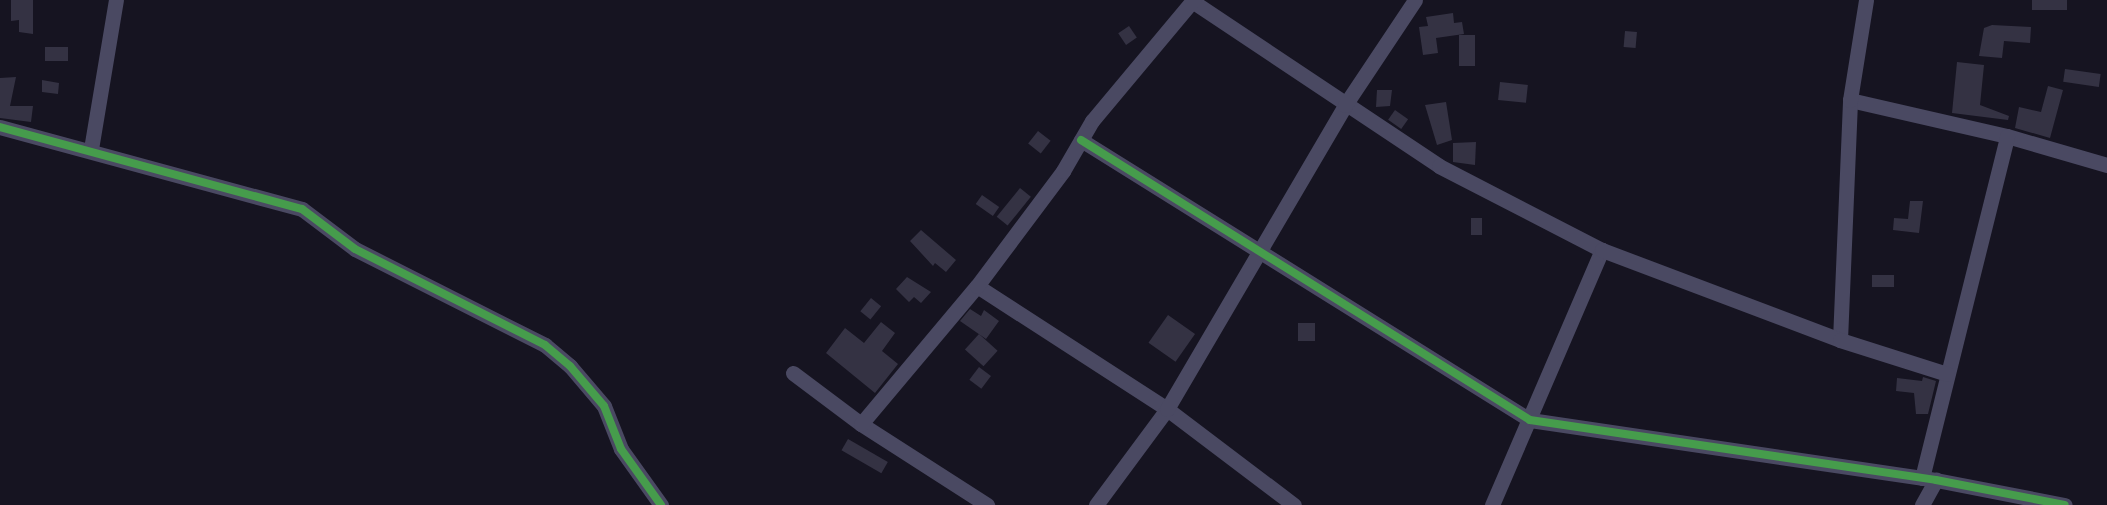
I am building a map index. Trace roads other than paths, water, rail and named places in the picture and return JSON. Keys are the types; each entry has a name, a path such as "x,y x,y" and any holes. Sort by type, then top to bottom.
{"street":[{"path":"91,148 116,0"},
{"path":"1096,505 1167,409 1258,250 1345,105 1415,0"},
{"path":"1840,340 1850,100 1866,0"},
{"path":"861,424 977,286 1081,140 1192,1 1439,166 1602,250 1840,340 1947,374"},
{"path":"1850,100 2007,136 2107,165"},
{"path":"0,128 91,148 302,209 355,249 545,345 570,366 604,406 621,449 661,505"},
{"path":"1922,505 1929,479 1947,374 2007,136"},
{"path":"1081,140 1530,420 1929,479 2039,502 2065,505"},
{"path":"1492,505 1602,250"},
{"path":"977,286 1167,409 1294,505"},
{"path":"793,373 861,424 987,505"}]}
